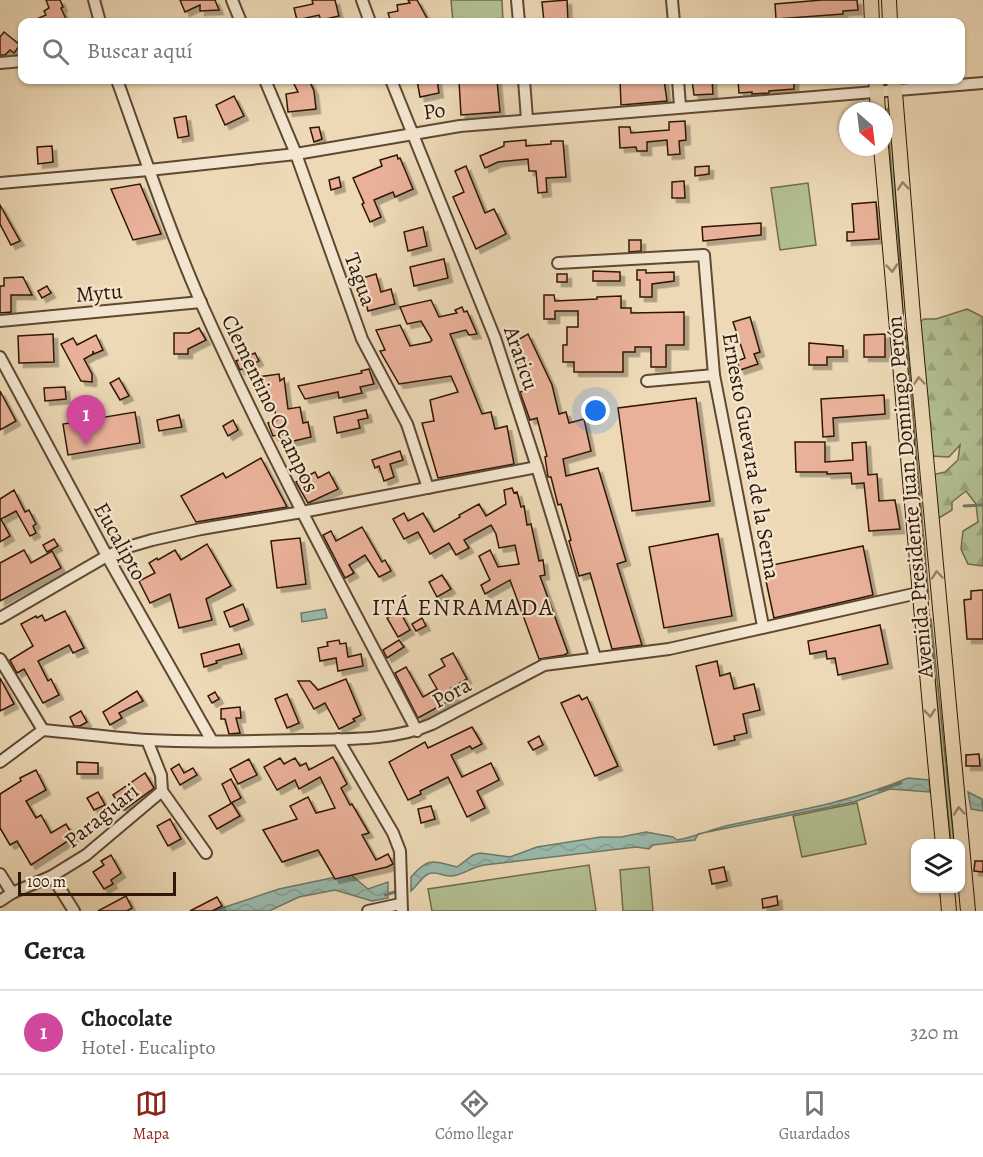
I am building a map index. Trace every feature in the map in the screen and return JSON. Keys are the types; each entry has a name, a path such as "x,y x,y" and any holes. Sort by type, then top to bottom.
{"main road":[{"path":"871,0 872,18"},
{"path":"888,0 890,18"},
{"name":"Avenida Presidente Juan Domingo Perón","path":"894,85 968,911"},
{"path":"876,86 877,102"},
{"name":"Avenida Presidente Juan Domingo Perón","path":"882,156 906,422 919,599 943,839"},
{"path":"919,599 940,604"},
{"path":"947,893 949,911"}],"street":[{"path":"94,0 99,18"},
{"path":"232,0 239,18"},
{"path":"362,0 369,18"},
{"path":"517,0 519,18"},
{"path":"672,0 674,18"},
{"path":"0,63 18,61"},
{"name":"Po","path":"965,83 983,83"},
{"name":"Clementino Ocampos","path":"118,84 149,170 201,302 302,512 417,731"},
{"name":"Tagua","path":"267,84 296,154 362,339 407,424 428,488"},
{"name":"Araticu","path":"393,84 495,338 595,657"},
{"path":"524,84 527,119"},
{"path":"678,84 680,106"},
{"name":"Po","path":"0,183 296,154 411,133 527,119 876,86 938,84"},
{"name":"Ernesto Guevara de la Serna","path":"558,263 704,255 714,375 763,626"},
{"name":"Mytu","path":"0,321 201,302"},
{"name":"Eucalipto","path":"0,357 107,556 212,741"},
{"path":"647,381 714,375"},
{"path":"0,618 107,556 128,547 201,528 302,512 537,467"},
{"name":"Pora","path":"43,730 147,740 212,741 338,740 417,731 544,664 669,649 763,626 919,599"},
{"path":"0,659 43,730 0,762"},
{"path":"147,740 161,775 162,791 206,853"},
{"path":"338,740 393,833 400,851 401,903 368,911"},
{"name":"Paraguari","path":"0,901 12,893 52,876 87,855 162,791"},
{"path":"0,874 12,893"},
{"path":"52,876 74,911"}],"green space":[{"path":"451,0 502,0 503,18 453,18"},
{"path":"890,156 893,156 903,311 901,309"},
{"path":"808,183 816,245 780,250 771,188"},
{"path":"967,309 983,317 983,566 968,564 961,549 963,531 978,522 976,504 966,491 952,502 952,510 939,518 921,492 928,476 945,472 958,460 960,445 949,457 930,456 920,322 924,319 936,319"},
{"path":"904,330 906,331 929,599 927,598"},
{"path":"929,619 931,619 954,839 951,839"},
{"path":"857,803 866,844 802,857 793,816"},
{"path":"589,865 596,911 432,911 428,889"},
{"path":"649,867 653,911 623,911 620,870"}],"water":[{"path":"325,609 327,618 302,622 301,613"},
{"path":"908,778 929,780 930,792 890,789 854,802 704,833 865,794"},
{"path":"968,792 982,799 983,811 971,809"},
{"path":"646,832 673,837 677,840 698,835 695,840 653,845 649,849 636,847 484,865 452,876 431,873 411,891 411,877 423,865 432,862 457,867 473,855 480,853 510,857 537,847"},
{"path":"350,874 368,889 388,882 388,898 372,901 335,890 299,897 269,911 213,911 279,889"}],"building":[{"path":"46,0 60,0 66,18 39,18 46,15 44,11 49,8"},
{"path":"180,0 215,0 219,10 200,11 200,5 185,12"},
{"path":"312,0 335,0 339,16 320,18 319,15 296,18 294,8 313,4"},
{"path":"408,0 417,0 427,18 390,18 388,13 398,11 397,5 410,3"},
{"path":"567,0 568,18 544,18 542,2"},
{"path":"857,0 858,10 843,11 843,14 776,18 775,4"},
{"path":"4,32 18,43 14,53 10,50 5,55 0,55 0,37"},
{"path":"294,84 311,84 316,109 288,112 286,94 298,92"},
{"path":"418,84 438,84 439,93 420,97"},
{"path":"459,84 497,84 500,112 461,115"},
{"path":"620,84 665,84 667,101 621,105"},
{"path":"693,84 712,84 713,94 694,95"},
{"path":"738,84 794,84 794,89 769,91 769,93 739,93"},
{"path":"234,96 244,116 225,125 216,105"},
{"path":"186,116 189,136 178,138 174,118"},
{"path":"685,121 686,140 679,141 680,154 668,155 667,140 647,142 647,151 637,151 636,147 620,148 619,127 630,127 631,133 669,130 669,122"},
{"path":"319,127 322,139 314,142 310,128"},
{"path":"526,140 526,146 563,141 566,177 546,178 547,192 538,193 536,171 529,171 528,159 498,162 485,168 480,156 504,146 504,142"},
{"path":"52,146 53,162 38,164 37,147"},
{"path":"397,155 413,189 395,197 393,192 374,200 381,217 370,222 353,178 382,166 380,160"},
{"path":"466,166 485,213 494,209 506,234 476,249 453,197 464,192 455,171"},
{"path":"709,166 709,174 695,176 695,167"},
{"path":"339,177 341,187 331,190 329,180"},
{"path":"684,181 685,198 672,198 672,182"},
{"path":"140,184 161,234 133,240 111,189"},
{"path":"876,202 879,239 847,241 847,232 854,232 852,204"},
{"path":"0,205 20,241 11,245 0,224"},
{"path":"761,223 761,235 703,241 702,227"},
{"path":"423,227 427,246 408,251 404,232"},
{"path":"629,240 641,240 641,251 629,252"},
{"path":"444,259 448,278 414,286 410,267"},
{"path":"637,270 646,270 646,273 674,272 674,281 652,284 652,297 640,297 640,280 637,280"},
{"path":"593,271 620,272 620,281 593,281"},
{"path":"376,274 381,292 391,289 395,304 368,311 359,279"},
{"path":"557,274 567,274 567,282 557,282"},
{"path":"23,277 32,295 11,295 11,312 0,313 0,286 4,286 4,278"},
{"path":"47,286 51,293 42,298 38,291"},
{"path":"544,295 554,295 555,301 621,296 621,308 631,308 631,313 684,312 684,345 666,345 666,367 651,367 651,347 635,347 635,352 623,352 623,372 574,372 574,362 563,362 563,345 567,345 567,327 578,327 578,311 555,311 555,319 544,319"},
{"path":"431,300 439,317 457,313 455,310 462,307 464,312 467,311 477,334 469,335 466,330 450,334 482,414 491,412 495,429 507,426 514,464 438,478 422,423 434,421 430,400 458,392 451,376 399,384 380,351 385,350 376,330 400,325 410,346 430,342 432,340 421,321 407,324 400,307"},
{"path":"750,317 760,352 754,354 758,364 740,370 737,361 745,358 733,322"},
{"path":"199,328 206,340 188,349 188,354 174,354 174,333 189,333"},
{"path":"53,334 54,362 19,363 18,336"},
{"path":"528,334 552,385 559,414 566,412 569,423 584,419 591,451 563,459 566,476 598,468 626,561 617,564 642,645 612,649 590,573 579,576 561,504 558,505 551,477 548,477 545,457 547,456 537,418 530,420 520,392 528,390 518,369 521,368 509,345"},
{"path":"885,334 885,357 864,357 864,335"},
{"path":"96,335 103,350 94,354 93,351 93,354 84,359 92,374 92,382 81,381 61,344 73,338 77,345"},
{"path":"809,343 843,346 843,357 827,357 827,365 809,365"},
{"path":"255,353 259,361 240,370 236,361"},
{"path":"369,369 374,384 360,387 362,393 339,398 338,392 305,399 298,386 362,373 361,371"},
{"path":"279,374 280,381 284,378 288,409 300,407 303,423 308,422 311,437 289,442 287,433 273,436 268,423 277,420 273,403 265,404 258,377"},
{"path":"119,378 129,396 120,400 110,383"},
{"path":"65,387 66,399 45,401 44,388"},
{"path":"0,391 16,421 0,430"},
{"path":"884,395 885,414 833,418 834,436 823,437 821,399"},
{"path":"696,398 710,501 632,511 618,408"},
{"path":"366,410 368,418 358,420 360,428 337,433 334,417"},
{"path":"135,412 140,443 68,455 63,424"},
{"path":"179,415 182,427 159,431 157,420"},
{"path":"233,420 238,430 228,436 223,426"},
{"path":"795,442 825,442 825,462 853,460 852,443 866,442 868,475 877,474 879,501 895,500 900,529 869,531 864,483 852,484 851,473 796,472"},
{"path":"400,451 403,460 390,464 394,477 384,481 379,466 375,468 372,460"},
{"path":"261,458 287,507 196,522 181,496 223,473 226,478"},
{"path":"315,472 318,478 329,472 338,489 308,503 296,482"},
{"path":"512,488 514,493 517,492 521,507 524,506 527,525 531,524 539,561 543,560 545,575 540,576 568,653 564,655 539,659 510,580 485,594 481,585 490,580 479,556 490,550 498,567 519,564 515,545 499,548 491,525 464,540 469,548 456,555 449,543 430,554 418,532 404,539 393,519 404,513 408,521 423,513 434,532 479,504 486,516 506,504 504,490"},
{"path":"14,490 25,512 29,510 36,524 33,526 36,533 30,536 16,511 1,519 10,536 0,542 0,499"},
{"path":"362,527 382,562 385,560 391,571 379,577 365,555 349,565 354,573 345,578 323,535 331,531 336,541"},
{"path":"718,534 732,616 664,628 649,547"},
{"path":"300,538 306,584 277,588 271,541"},
{"path":"54,539 58,546 47,552 43,545"},
{"path":"207,544 231,586 206,599 212,620 179,628 170,594 150,603 139,581 155,573 149,563 157,558 158,560 175,550 181,560"},
{"path":"863,546 873,595 774,618 763,567"},
{"path":"24,550 31,563 52,551 61,568 0,601 0,563"},
{"path":"442,575 451,589 437,597 429,582"},
{"path":"983,590 983,639 967,639 964,600 971,599 971,591"},
{"path":"243,604 249,620 230,627 224,612"},
{"path":"65,611 84,648 73,653 69,645 38,661 48,681 51,679 59,695 43,703 24,669 17,673 10,660 33,646 21,624 42,615 45,621"},
{"path":"400,612 410,630 398,637 387,618"},
{"path":"422,618 426,626 416,631 412,624"},
{"path":"880,625 888,664 838,675 835,658 827,659 826,651 810,654 808,641"},
{"path":"339,640 340,644 346,643 348,657 361,654 363,666 338,671 336,658 320,661 318,648 328,646 327,642"},
{"path":"399,640 404,647 387,658 383,650"},
{"path":"239,644 242,654 204,667 201,654"},
{"path":"453,653 467,679 451,688 456,697 418,718 395,673 406,667 423,697 437,689 429,675 445,666 441,659"},
{"path":"717,661 720,676 730,673 734,689 754,684 760,710 743,714 747,733 734,736 735,740 714,745 696,666"},
{"path":"0,678 14,704 0,711"},
{"path":"346,679 361,715 353,719 355,721 339,729 325,703 314,709 298,681 310,681 318,690"},
{"path":"137,691 143,701 119,713 122,718 110,725 103,712"},
{"path":"215,692 219,699 212,703 208,696"},
{"path":"287,694 299,723 287,728 275,699"},
{"path":"579,695 582,700 587,697 618,766 595,776 561,703"},
{"path":"240,707 241,718 236,718 240,733 229,734 225,719 221,719 221,709"},
{"path":"81,711 87,722 74,726 70,717"},
{"path":"472,727 482,744 472,749 470,746 451,755 462,777 491,763 499,780 477,791 485,808 467,817 448,777 420,791 421,794 408,800 389,762 425,742 428,748"},
{"path":"539,736 543,745 533,750 528,742"},
{"path":"979,754 980,766 966,766 966,755"},
{"path":"333,757 347,784 341,788 369,833 362,835 376,860 388,854 393,864 335,879 318,850 282,862 263,830 297,819 290,806 308,797 316,813 335,808 320,777 299,789 295,780 277,790 264,767 280,758 284,764 295,758 300,766 306,763 309,770"},
{"path":"249,759 257,775 238,784 230,769"},
{"path":"77,762 98,763 98,774 77,774"},
{"path":"179,764 184,773 193,768 197,775 180,785 171,769"},
{"path":"36,770 46,790 26,801 36,818 41,815 51,833 66,824 74,837 31,865 17,841 10,845 0,828 0,794 21,781 20,778"},
{"path":"145,773 154,788 124,810 113,795"},
{"path":"231,779 241,798 231,803 222,784"},
{"path":"98,792 105,805 94,810 87,798"},
{"path":"232,803 240,816 217,829 209,816"},
{"path":"431,806 435,819 421,823 418,809"},
{"path":"170,819 181,839 168,846 157,826"},
{"path":"111,855 121,873 111,880 113,884 104,889 93,872 104,865 101,861"},
{"path":"975,861 983,861 983,872 974,871"},
{"path":"724,867 727,881 712,884 709,870"},
{"path":"126,896 132,908 127,911 98,911"},
{"path":"777,896 778,905 763,908 762,899"},
{"path":"217,897 222,906 212,911 190,911"}],"waterway":[{"path":"964,506 983,505"},
{"path":"879,790 901,783"},
{"path":"385,895 398,891"}],"place":[{"name":"Chocolate","path":"86,445"}],"district":[{"name":"ITÁ ENRAMADA","path":"463,607"}]}
